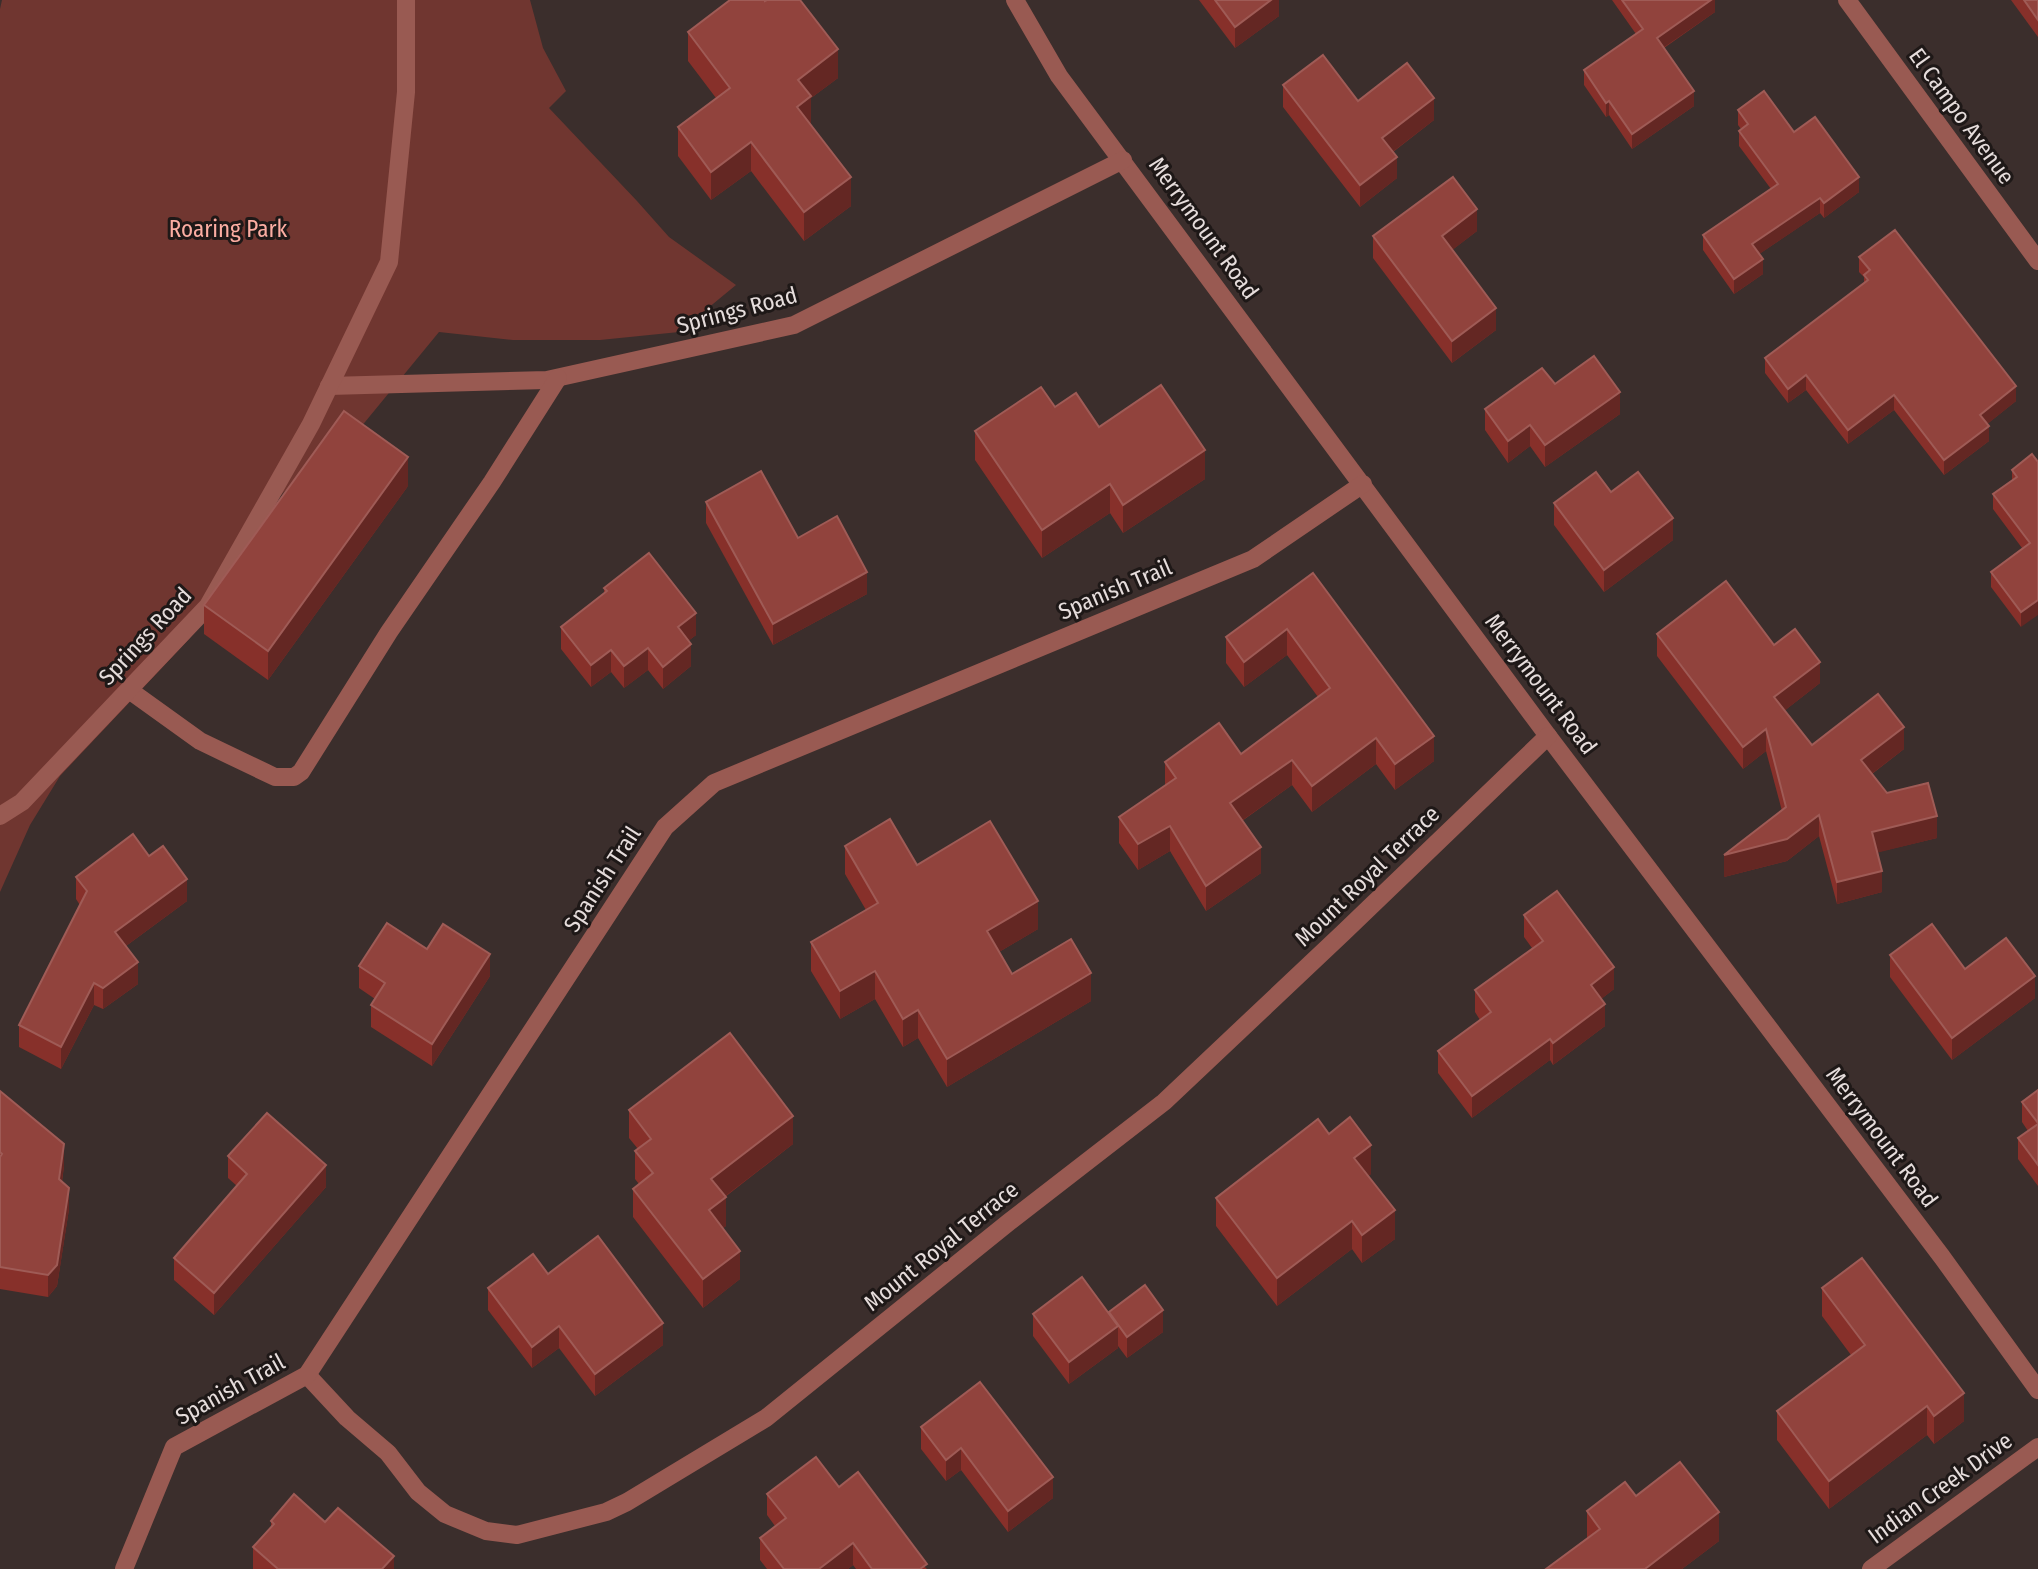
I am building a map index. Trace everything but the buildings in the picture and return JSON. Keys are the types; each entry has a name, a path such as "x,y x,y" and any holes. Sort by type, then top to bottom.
{"street":[{"name":"Springs Road","path":"0,816 22,802 208,606 311,424 389,262 406,92 405,0"},
{"name":"Merrymount Road","path":"1015,0 1059,76 1548,736 1888,1185 2038,1390"},
{"name":"El Campo Avenue","path":"1846,0 2038,261"},
{"name":"Springs Road","path":"329,386 547,380 794,325 1123,160"},
{"path":"129,690 200,741 275,777 294,777 301,772 389,632 492,482 558,377"},
{"name":"Spanish Trail","path":"124,1569 174,1447 307,1375 665,827 713,783 1253,559 1363,484"},
{"name":"Mount Royal Terrace","path":"307,1375 346,1418 388,1453 418,1492 444,1514 486,1531 517,1535 606,1512 627,1502 766,1418 1009,1222 1164,1102 1548,736"},
{"name":"Indian Creek Drive","path":"1871,1569 2038,1447"}],"green space":[{"name":"Roaring Park","path":"2,0 530,0 543,48 566,91 549,108 669,237 736,285 679,332 600,340 513,340 439,332 356,433 323,453 278,498 189,639 60,776 30,825 0,892 0,9"}]}
